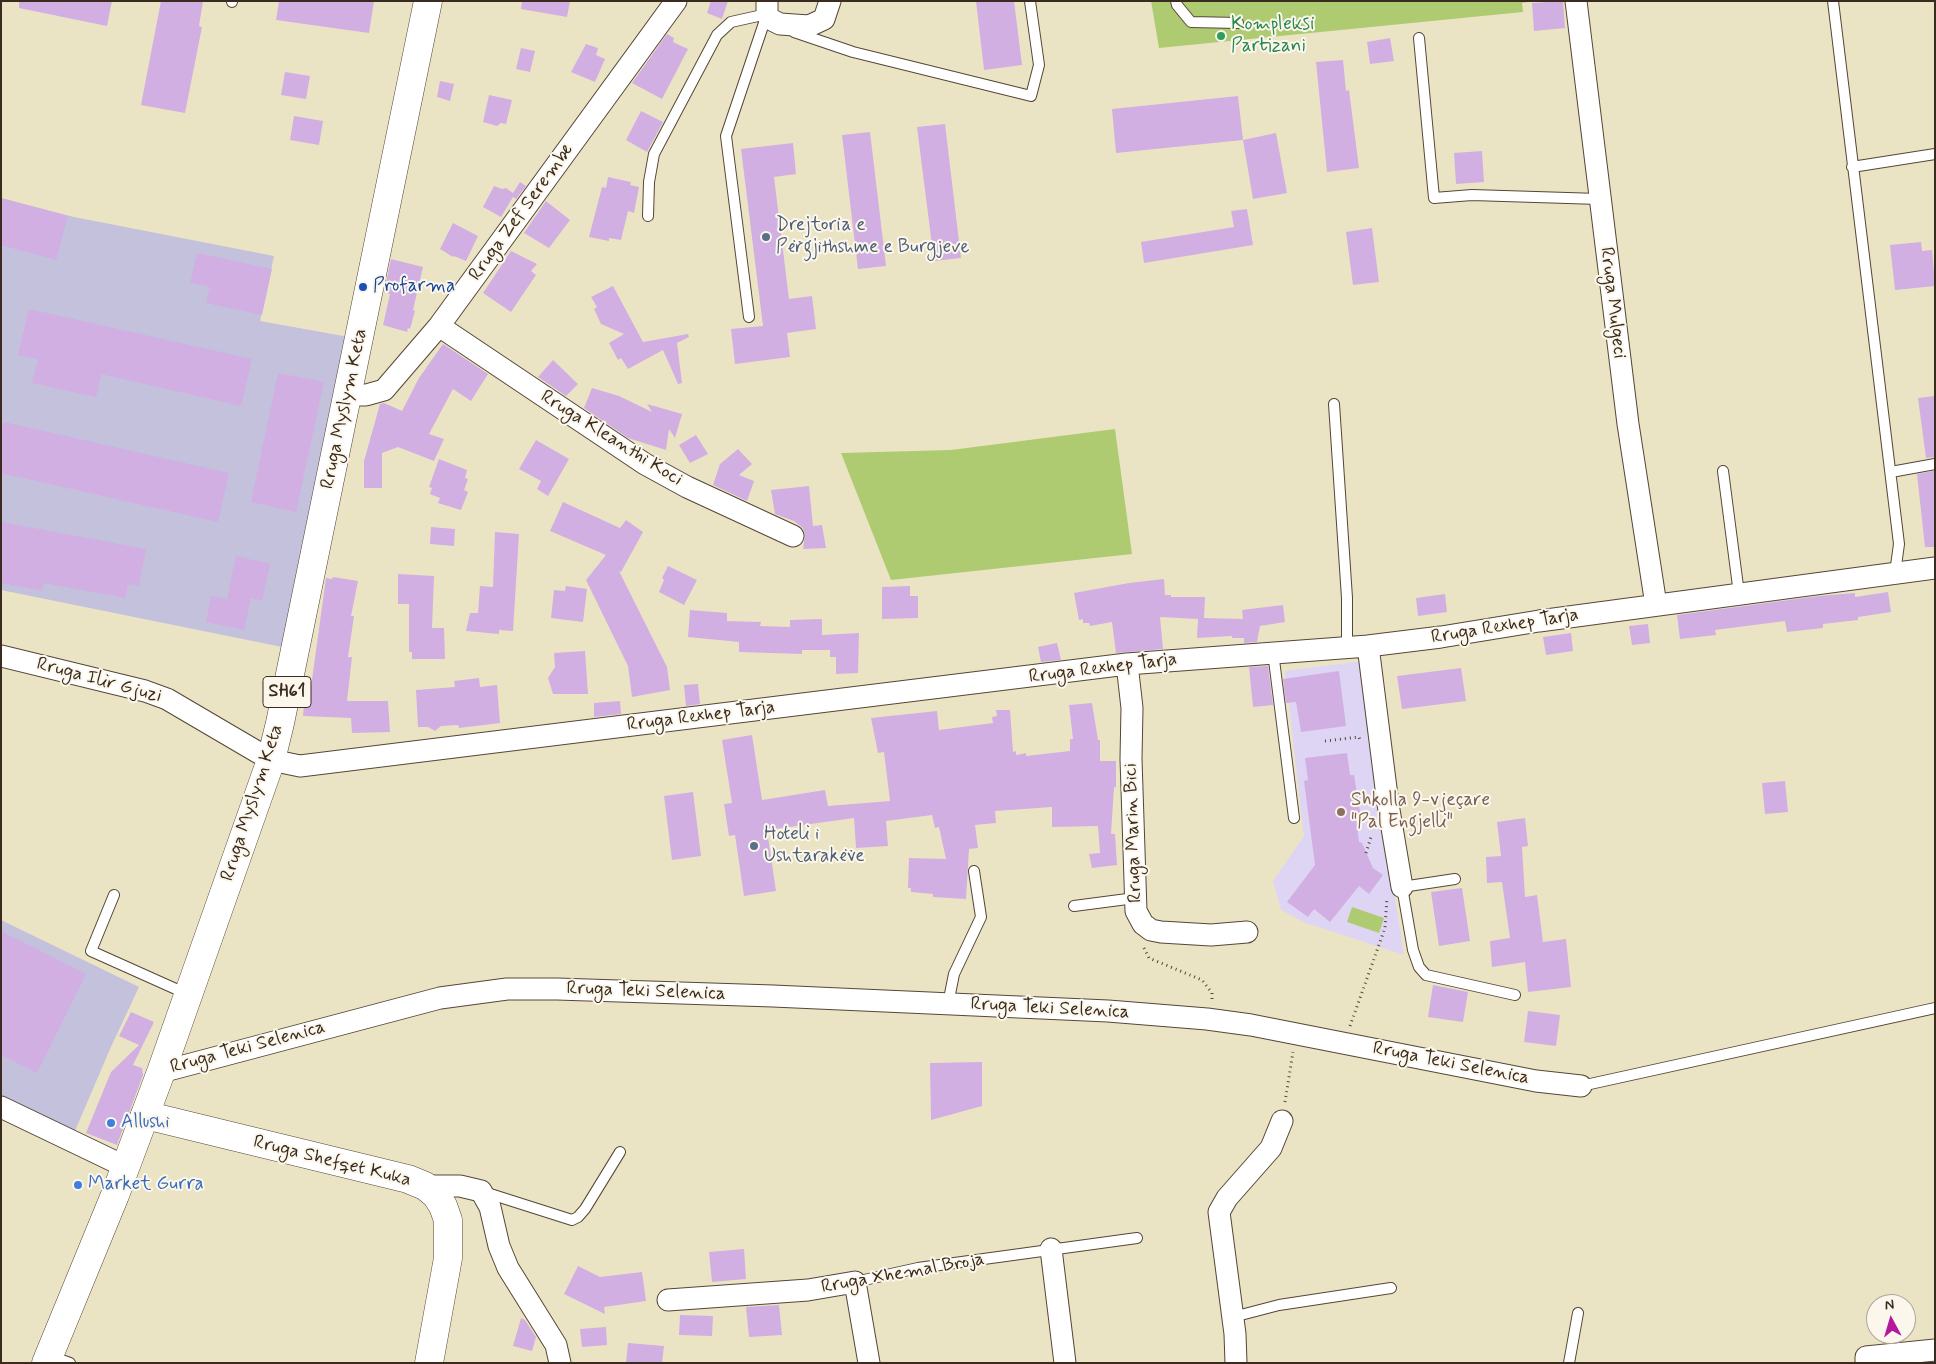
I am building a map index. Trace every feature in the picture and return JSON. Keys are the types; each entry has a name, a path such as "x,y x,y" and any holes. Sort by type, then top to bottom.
{"main road":[{"name":"Rruga Myslym Keta","path":"55,1360 161,1072 271,760 348,395 425,4"},
{"name":"Rruga Shefqet Kuka","path":"144,1115 408,1179 424,1186 436,1195 443,1206 448,1233 448,1258 429,1363"}],"street":[{"name":"Rruga Zef Serembe","path":"348,395 366,395 384,390 439,326 676,1"},
{"path":"771,13 808,26 817,24 824,19 830,1"},
{"name":"Rruga Mulgeci","path":"1576,1 1628,424 1656,605"},
{"name":"Rruga Kleanthi Koci","path":"439,326 646,464 696,491 793,536"},
{"name":"Rruga Rexhep Tarja","path":"271,760 300,766 1127,664 1358,646 1441,637 1656,605 1935,568"},
{"path":"1358,646 1402,887"},
{"name":"Rruga Ilir Gjuzi","path":"1,656 116,682 167,699 271,760"},
{"name":"Rruga Marin Bici","path":"1127,664 1132,708 1131,759 1136,911 1143,924 1151,930 1161,932 1211,935 1247,932"},
{"name":"Rruga Teki Selenica","path":"161,1072 440,998 507,989 773,996 1108,1011 1211,1019 1344,1043 1544,1083 1581,1086"},
{"path":"1,1107 126,1167"},
{"path":"1236,1363 1233,1317 1219,1212 1227,1198 1271,1148 1282,1121"},
{"path":"424,1186 460,1186 481,1191 490,1207 508,1268 556,1345 560,1363"},
{"path":"1051,1249 1065,1363"},
{"path":"855,1282 869,1363"},
{"name":"Rruga Xhemal Broja","path":"668,1300 800,1291 855,1282"},
{"path":"1866,1360 1935,1350"}],"lane":[{"path":"648,216 649,182 654,154 717,35 731,22 771,13 798,33 853,52 1031,96 1039,65 1030,1"},
{"path":"1176,1 1177,5 1191,22 1238,22"},
{"path":"1833,1 1899,544 1895,573"},
{"path":"750,317 726,136 771,13"},
{"path":"1420,38 1434,198 1472,195 1599,199"},
{"path":"1852,167 1935,154"},
{"path":"1334,404 1346,598 1358,646"},
{"path":"1890,472 1935,464"},
{"path":"1723,471 1739,594"},
{"path":"1273,652 1294,818"},
{"path":"948,1004 954,974 981,917 974,871"},
{"path":"1455,879 1402,887 1413,950 1418,967 1426,975 1515,995"},
{"path":"114,895 91,951 188,995"},
{"path":"1074,906 1135,898"},
{"name":"Rruga Teki Selenica","path":"1581,1086 1935,1008"},
{"path":"481,1191 572,1220 578,1217 585,1209 620,1152"},
{"name":"Rruga Xhemal Broja","path":"855,1282 918,1268 1137,1238"},
{"path":"1233,1317 1279,1305 1391,1288"},
{"path":"1569,1363 1578,1313"}],"path":[{"path":"1325,741 1359,738 1361,746"},
{"path":"1143,924 1144,948 1148,958 1182,970 1202,980 1210,987 1212,993 1211,1019"},
{"path":"1344,1043 1378,946"},
{"path":"1282,1121 1296,1034"}],"shaded area":[{"name":"Profarma","path":"1,198 74,217 274,256 260,321 349,337 287,648 1,590"},
{"name":"Shkolla 9-vjeçare \"Pal Engjelli\"","path":"1362,661 1378,788 1404,955 1306,923 1281,910 1273,881 1304,836 1285,671"},
{"path":"1,920 139,987 75,1131 1,1095"}],"green space":[{"name":"Kompleksi Partizani","path":"1151,1 1534,1 1522,3 1523,12 1159,48"},
{"path":"1115,429 1132,554 891,580 841,453 951,450"},
{"path":"1352,907 1384,918 1379,933 1347,922"}],"building":[{"path":"19,1 112,1 107,26 19,8"},
{"path":"161,1 203,1 199,26 202,27 185,113 141,105"},
{"path":"279,1 374,1 369,33 276,20"},
{"path":"522,1 570,1 567,17 521,9"},
{"path":"711,1 728,1 722,19 707,13"},
{"path":"976,1 1014,1 1022,65 984,70"},
{"path":"1563,1 1565,28 1534,31 1532,3"},
{"path":"667,34 674,38 673,42 688,49 662,99 632,83"},
{"path":"1390,38 1394,61 1370,64 1367,42"},
{"path":"586,44 598,48 596,55 605,59 595,82 571,72"},
{"path":"521,48 535,51 530,72 516,69"},
{"path":"1343,60 1346,91 1349,90 1359,168 1327,172 1316,62"},
{"path":"285,72 310,76 306,99 281,95"},
{"path":"440,81 454,84 450,101 437,97"},
{"path":"489,95 512,100 506,124 501,123 497,126 483,122"},
{"path":"1238,96 1243,140 1116,153 1112,109"},
{"path":"641,111 663,122 647,152 626,140"},
{"path":"294,116 323,121 319,145 290,140"},
{"path":"945,124 961,258 934,261 917,127"},
{"path":"870,132 886,266 858,269 842,135"},
{"path":"1276,133 1287,193 1253,199 1243,140"},
{"name":"Drejtoria e Përgjithshme e Burgjeve","path":"793,143 796,174 774,177 789,299 812,296 816,329 787,333 790,357 735,364 731,329 763,326 741,149"},
{"path":"1482,151 1484,182 1456,184 1454,153"},
{"path":"608,177 631,182 630,185 639,187 634,213 628,211 621,240 609,238 609,241 589,237 602,187 606,188"},
{"path":"520,182 526,186 516,199 513,197 501,217 483,207 494,186 502,189 506,188 513,193"},
{"path":"1,198 68,216 56,260 1,245"},
{"path":"546,201 570,220 549,248 524,233"},
{"path":"1247,209 1253,245 1144,263 1141,242 1234,227 1231,211"},
{"path":"453,223 478,236 466,261 453,257 440,249"},
{"path":"1372,228 1379,282 1353,285 1346,232"},
{"path":"1921,242 1922,251 1932,250 1935,286 1895,290 1890,245"},
{"path":"511,251 537,264 531,271 536,275 511,312 483,293"},
{"path":"197,253 272,269 262,315 206,303 210,287 190,283"},
{"path":"391,259 423,267 413,310 415,311 410,329 408,328 407,332 383,325 390,294 384,292"},
{"path":"613,286 643,342 688,334 689,337 677,343 682,383 678,384 663,350 628,369 621,358 618,360 609,343 624,334 601,324 594,309 597,307 591,297"},
{"path":"29,309 252,359 241,406 101,374 96,397 32,383 38,359 18,355"},
{"path":"443,344 488,374 471,401 453,389 429,434 444,439 434,461 398,447 382,453 382,488 364,488 364,461 380,404 384,403 402,411 419,378"},
{"path":"553,360 578,384 566,396 538,377"},
{"path":"278,373 324,382 296,512 251,502"},
{"path":"592,388 619,396 652,412 647,404 682,414 675,438 669,429 666,450 628,438 584,408"},
{"path":"1935,396 1935,457 1926,458 1918,398"},
{"path":"4,422 229,473 218,522 1,473 1,432"},
{"path":"696,435 708,454 690,463 679,445"},
{"path":"536,440 569,459 548,496 537,489 541,481 519,469"},
{"path":"738,449 752,464 739,475 754,481 747,501 713,485 720,464"},
{"path":"439,459 467,470 465,478 468,479 464,490 468,492 461,510 438,503 440,498 430,494 432,488 429,487"},
{"path":"1935,471 1935,547 1925,547 1917,474"},
{"path":"809,486 813,526 822,525 826,548 803,549 805,535 803,528 794,521 775,514 771,490"},
{"path":"563,502 620,528 626,520 643,532 621,572 619,571 667,667 670,690 632,697 628,666 586,580 606,555 550,531"},
{"path":"1,522 146,549 139,586 128,584 125,598 44,583 42,591 1,583"},
{"path":"431,527 455,529 454,546 430,544"},
{"path":"495,532 519,534 513,631 499,630 499,634 466,631 470,613 478,613 480,586 493,587"},
{"path":"236,556 270,564 262,601 251,598 244,630 206,622 211,596 227,599"},
{"path":"668,566 697,580 684,605 659,592 664,580 662,578"},
{"path":"398,574 434,576 432,628 444,628 445,659 412,659 412,652 409,652 409,604 398,604"},
{"path":"333,577 358,581 351,616 354,616 348,657 352,657 347,701 388,701 390,732 352,733 351,718 303,716 306,687 311,687 326,578 332,579"},
{"path":"1164,579 1165,595 1171,595 1171,597 1205,597 1204,618 1243,619 1242,610 1283,605 1285,622 1260,626 1257,642 1244,643 1244,638 1232,638 1232,636 1197,638 1198,619 1160,617 1163,649 1116,653 1112,622 1090,626 1089,623 1083,623 1083,619 1079,620 1074,593"},
{"path":"566,586 587,589 583,622 551,618 554,590 565,591"},
{"path":"910,586 910,596 918,596 918,618 882,619 882,587"},
{"path":"1888,592 1891,612 1858,617 1858,620 1823,624 1823,628 1787,632 1785,621 1715,630 1716,635 1680,639 1677,615 1819,596 1855,593 1855,597"},
{"path":"1445,594 1447,612 1418,616 1416,598"},
{"path":"690,610 727,613 727,621 761,622 760,626 790,627 790,620 822,619 822,635 859,633 858,673 836,674 836,657 830,657 830,650 802,650 802,654 739,652 739,642 688,637"},
{"path":"1648,624 1650,643 1632,645 1629,626"},
{"path":"1571,633 1573,651 1546,655 1543,637"},
{"path":"1057,643 1061,660 1041,662 1038,647"},
{"path":"585,651 588,694 553,694 548,678 555,667 554,653"},
{"path":"1268,666 1273,705 1253,707 1249,667"},
{"path":"1461,668 1466,701 1402,709 1397,676"},
{"path":"1339,671 1346,726 1301,732 1296,702 1286,703 1283,679"},
{"path":"479,678 480,687 497,685 500,723 459,728 458,725 441,726 435,731 428,727 418,727 416,690 455,687 454,681"},
{"path":"698,684 700,704 686,706 684,685"},
{"path":"620,701 621,714 594,717 594,703"},
{"path":"1092,703 1098,740 1100,740 1100,761 1116,761 1116,787 1114,787 1111,834 1115,834 1117,865 1092,868 1089,854 1100,853 1098,826 1052,827 1052,807 995,811 996,823 975,825 978,848 969,849 966,899 933,897 933,894 911,892 911,888 908,888 909,858 946,859 939,827 935,828 932,815 886,821 888,846 856,848 854,818 767,830 776,891 744,896 735,835 729,836 724,804 732,803 722,740 752,735 762,800 825,790 828,806 890,801 884,752 878,753 871,718 937,711 939,730 993,723 992,717 997,716 996,710 1010,710 1013,752 1016,751 1016,755 1026,753 1026,756 1070,751 1070,739 1073,739 1069,705"},
{"path":"1347,753 1350,775 1354,775 1361,818 1356,819 1359,842 1362,843 1373,868 1383,875 1369,894 1359,886 1330,922 1314,909 1308,917 1287,902 1315,865 1304,781 1308,780 1305,758"},
{"path":"1785,781 1788,812 1765,814 1762,783"},
{"path":"693,792 701,856 672,860 664,796"},
{"path":"1525,818 1528,846 1522,847 1525,897 1537,895 1543,942 1566,939 1571,987 1528,992 1525,962 1492,967 1490,941 1510,938 1502,882 1487,883 1486,857 1501,856 1497,822"},
{"path":"1462,888 1470,941 1439,946 1431,892"},
{"path":"1,931 86,974 37,1073 1,1055"},
{"path":"1433,985 1468,992 1463,1022 1428,1017"},
{"path":"1528,1011 1560,1015 1556,1046 1524,1042"},
{"path":"131,1012 154,1022 133,1065 142,1068 143,1075 117,1145 86,1133 111,1072 139,1045 119,1036"},
{"path":"982,1062 982,1106 931,1120 930,1063"},
{"path":"744,1249 746,1279 712,1282 709,1252"},
{"path":"578,1266 600,1277 642,1272 646,1301 604,1307 605,1314 564,1294"},
{"path":"779,1305 782,1335 749,1337 746,1307"},
{"path":"680,1315 713,1316 712,1336 679,1335"},
{"path":"521,1318 525,1320 536,1337 532,1351 513,1346"},
{"path":"606,1327 607,1345 582,1347 580,1329"},
{"path":"628,1343 664,1346 662,1363 626,1363"}],"place":[{"name":"Kompleksi Partizani","path":"1221,36"},
{"name":"Drejtoria e Përgjithshme e Burgjeve","path":"766,237"},
{"name":"Profarma","path":"363,287"},
{"name":"Shkolla 9-vjeçare \"Pal Engjelli\"","path":"1341,812"},
{"name":"Hoteli i Ushtarakëve","path":"754,846"},
{"name":"Allushi","path":"111,1123"},
{"name":"Market Gurra","path":"78,1185"}]}
